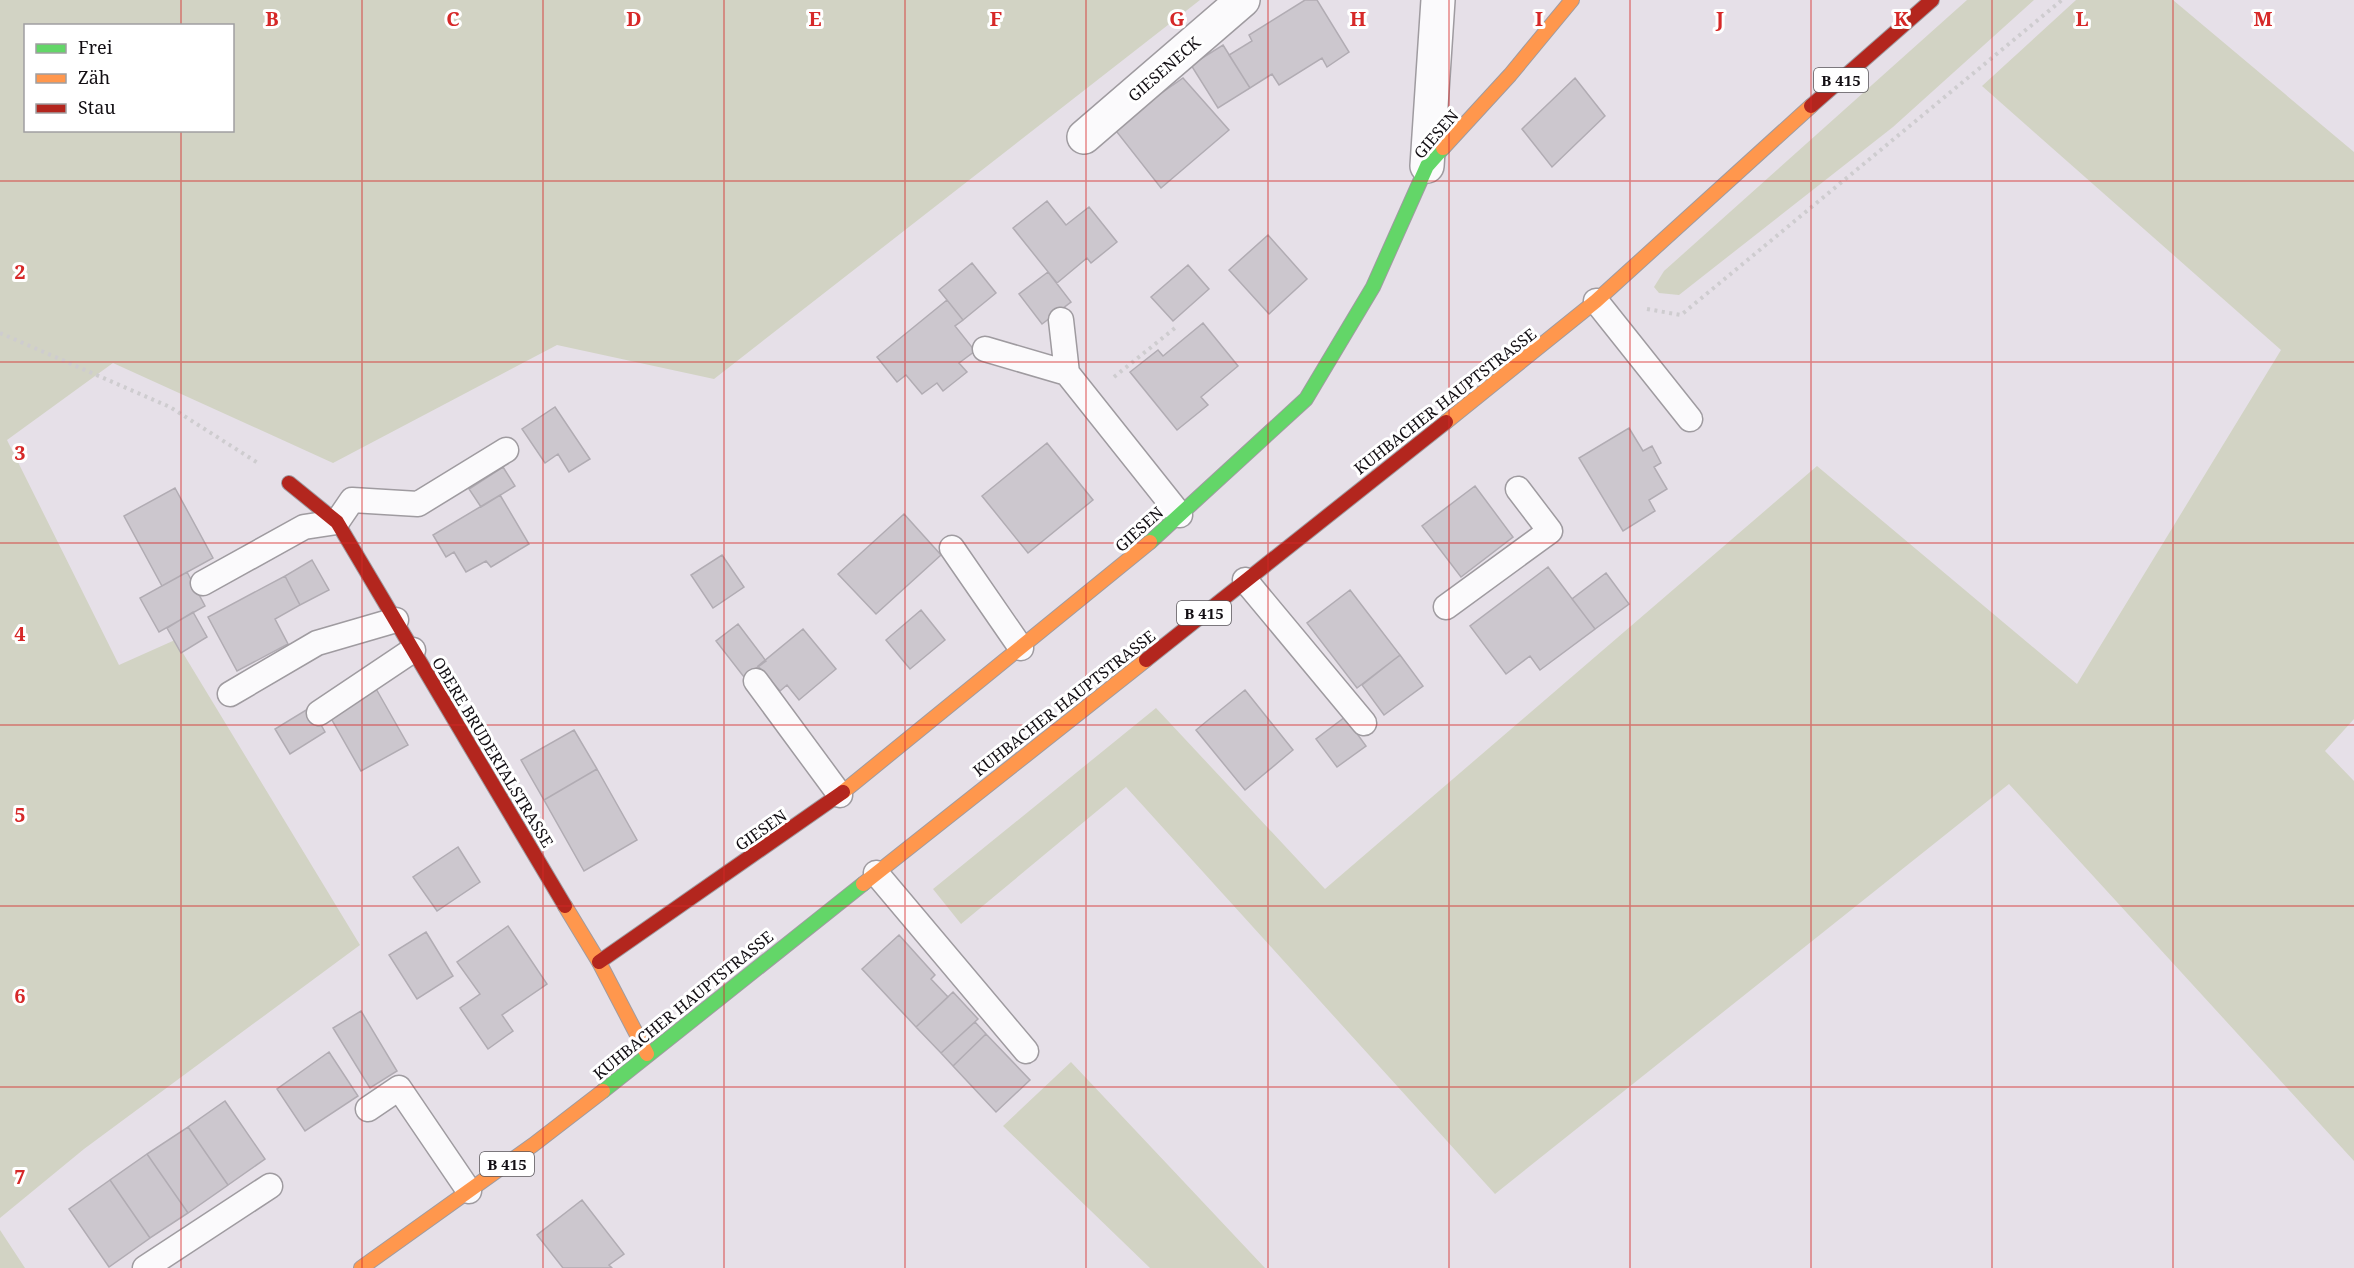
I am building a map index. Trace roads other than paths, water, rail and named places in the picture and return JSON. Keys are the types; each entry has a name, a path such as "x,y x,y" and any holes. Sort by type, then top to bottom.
{"street":[{"name":"GIESENECK","path":"1084,137 1243,0"},
{"path":"1427,166 1438,0"},
{"name":"GIESEN","path":"599,962 840,795 1135,556 1306,399 1373,287 1427,166 1510,75 1572,0"},
{"name":"KUHBACHER HAUPTSTRASSE","path":"361,1268 533,1145 1543,345 1596,301 1750,160 1932,0"},
{"name":"OBERE BRUDERTALSTRASSE","path":"289,483 337,522 599,962 647,1054"}],"lane":[{"path":"1596,301 1690,419"},
{"path":"1061,320 1067,373 1180,515"},
{"path":"985,349 1067,373"},
{"path":"203,583 304,526 337,522 352,500 418,504 506,450"},
{"path":"1446,607 1550,531 1518,489"},
{"path":"952,548 1021,648"},
{"path":"1245,580 1364,723"},
{"path":"230,694 317,643 396,620"},
{"path":"319,713 414,650"},
{"path":"756,681 840,795"},
{"path":"876,873 1026,1050"},
{"path":"368,1109 399,1088 469,1191"},
{"path":"145,1268 270,1186"}]}
